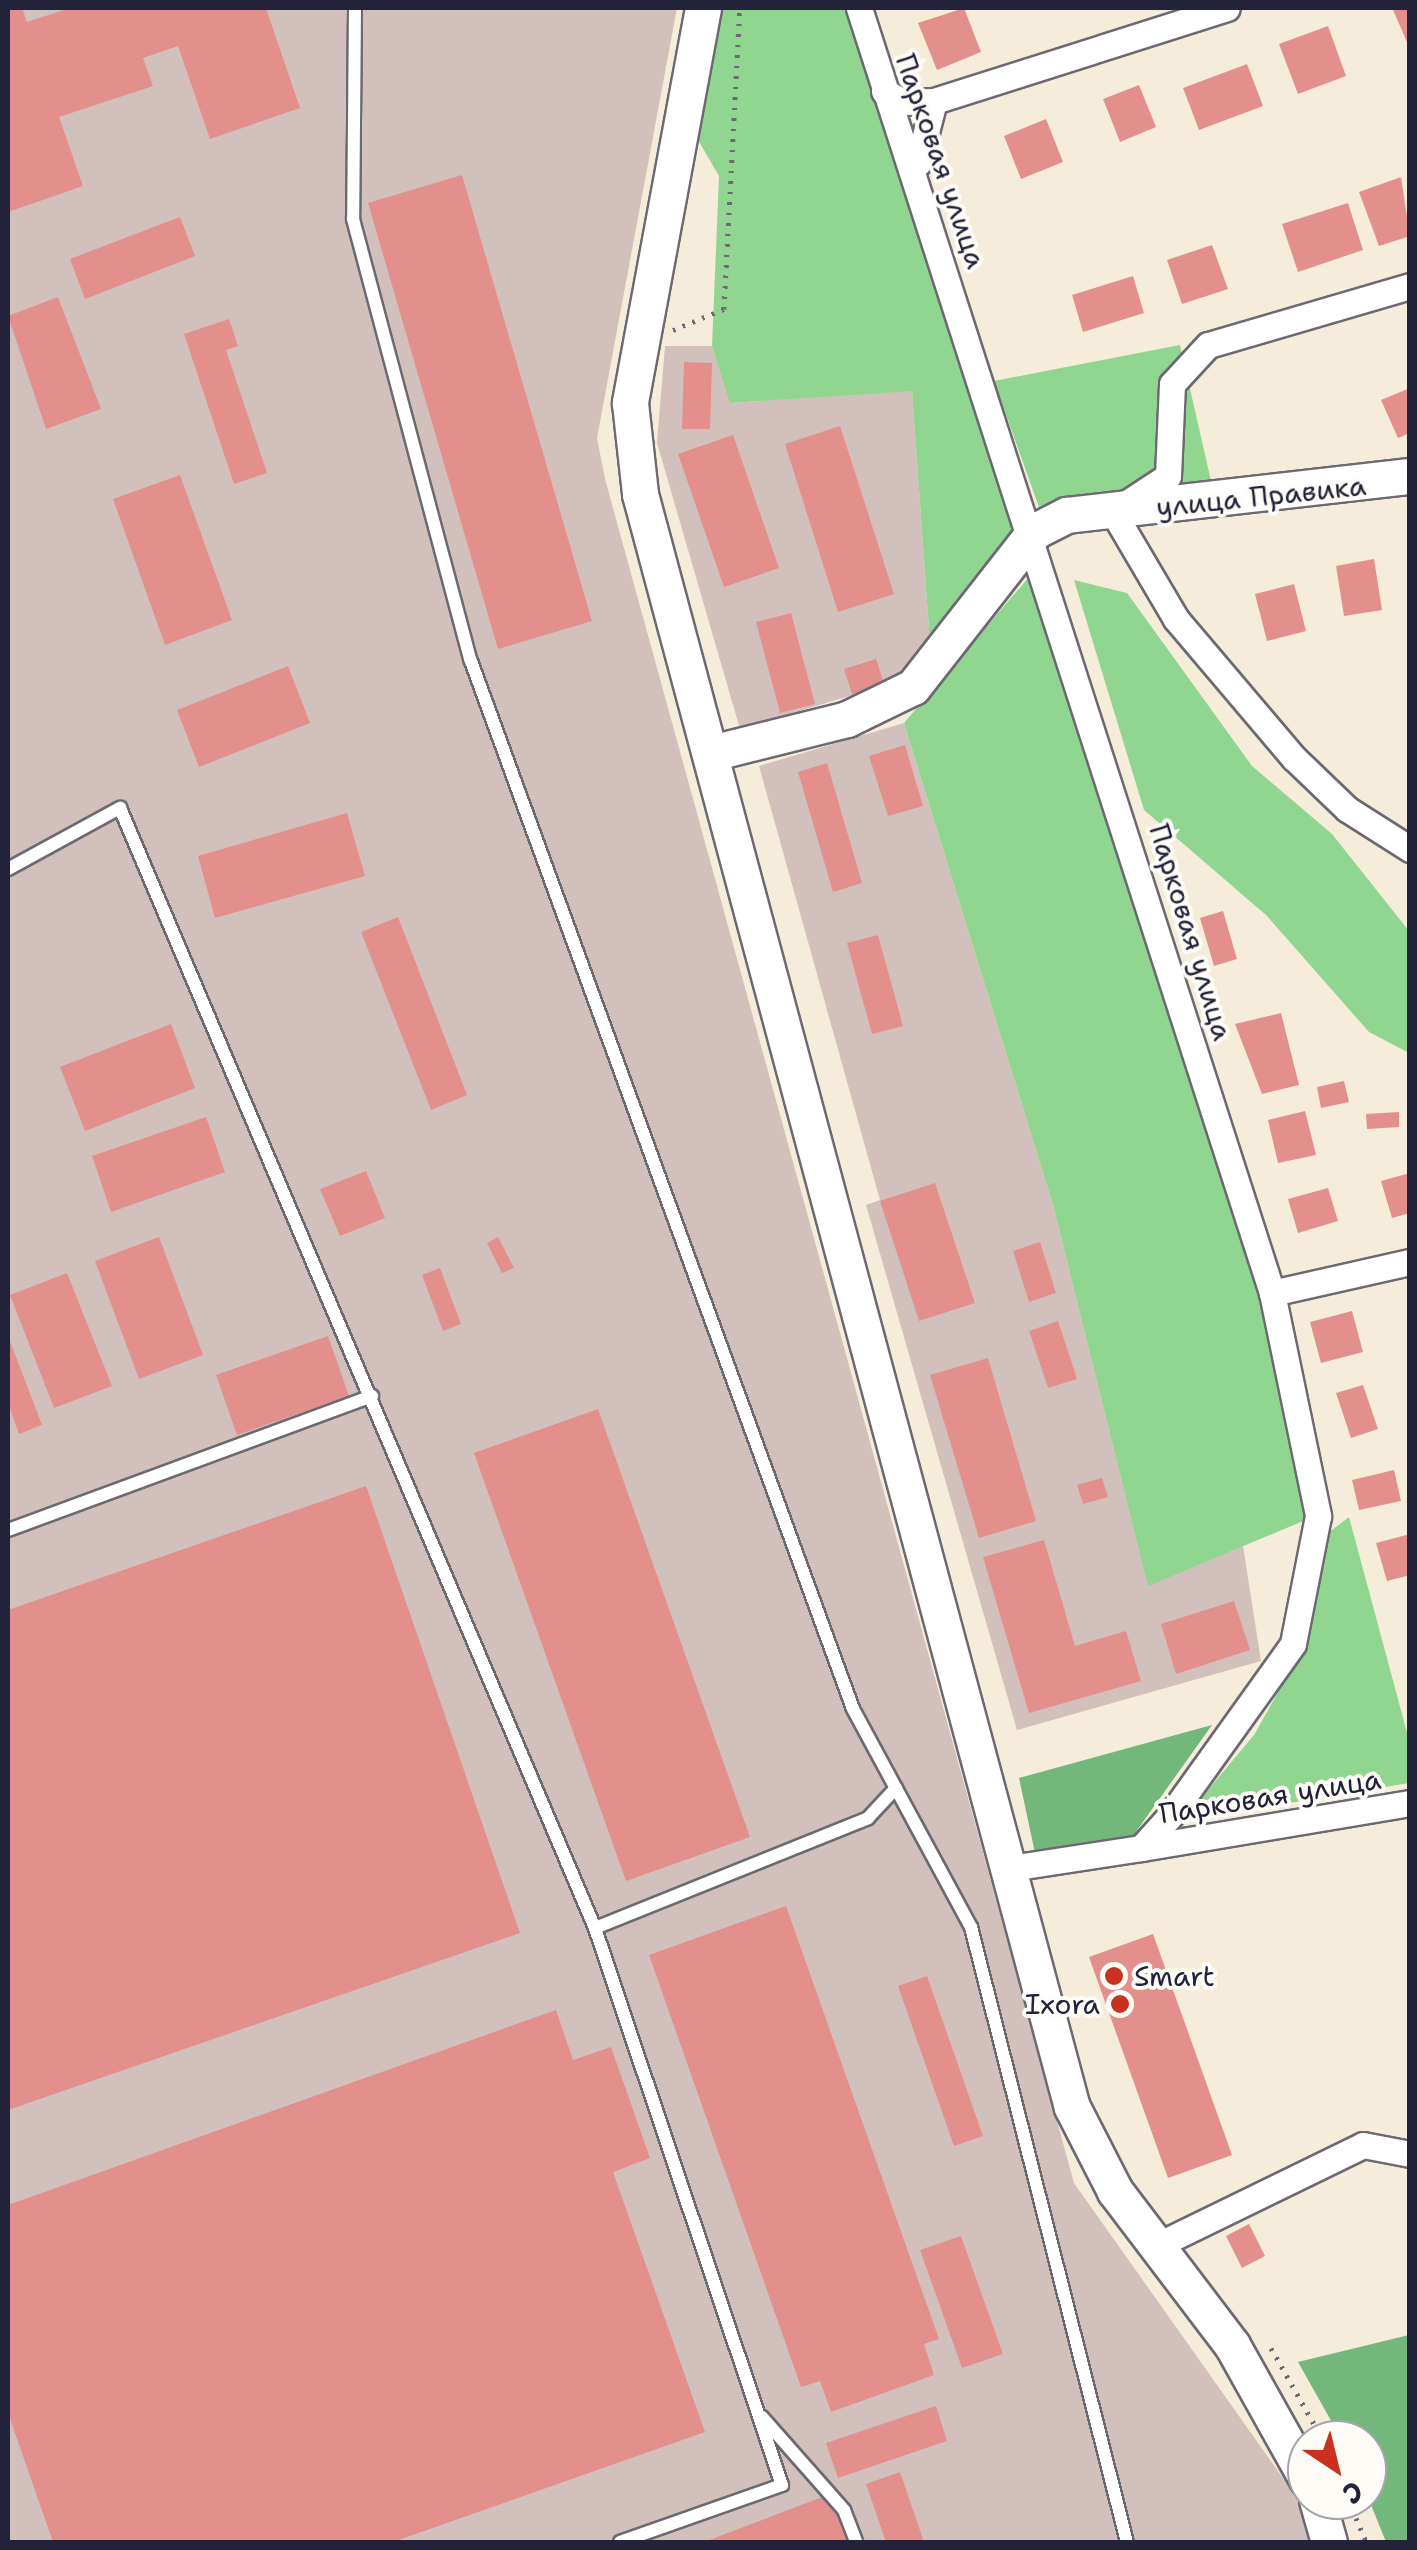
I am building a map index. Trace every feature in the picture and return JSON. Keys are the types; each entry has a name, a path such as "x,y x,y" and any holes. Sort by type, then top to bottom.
{"street":[{"path":"703,8 630,403 640,494 1072,2106 1114,2192 1232,2345 1287,2443"},
{"name":"Парковая улица","path":"859,8 1035,531 1272,1293 1318,1516 1292,1644 1141,1848"},
{"path":"884,91 934,101 1227,8"},
{"path":"917,173 919,131 934,101"},
{"name":"улица Правика","path":"1112,512 1168,476 1172,384 1208,344 1410,286"},
{"name":"улица Правика","path":"1035,531 1067,515 1410,476"},
{"path":"1112,512 1176,619 1294,758 1347,809 1410,849"},
{"path":"710,752 847,719 912,686 1035,531"},
{"path":"1272,1293 1410,1262"},
{"name":"Парковая улица","path":"1011,1868 1410,1804"},
{"path":"1156,2246 1363,2146 1410,2154"}],"lane":[{"path":"355,8 352,219 470,661 762,1469 854,1709 971,1926 1128,2542"},
{"path":"8,869 120,808 595,1928 782,2485 620,2542"},
{"path":"8,1530 372,1396"},
{"path":"595,1928 868,1818 896,1788"},
{"path":"757,2412 844,2510 856,2542"}],"path":[{"path":"656,336 724,309 740,8"},
{"path":"1268,2344 1312,2420"}],"shaded area":[{"path":"8,8 677,8 597,438 605,479 1074,2183 1287,2484 1287,2520 1309,2520 1315,2542 8,2542"},
{"path":"665,346 712,346 731,403 912,390 930,644 899,681 740,729 657,443"},
{"path":"904,723 1053,1205 1148,1585 1243,1546 1261,1661 1017,1730 866,1205 880,1200 759,766"}],"green space":[{"path":"721,8 869,8 1016,529 930,644 912,391 730,403 712,346 719,176 698,140"},
{"path":"1180,345 1214,494 1040,510 994,381"},
{"path":"1035,570 1263,1298 1308,1519 1148,1586 1053,1205 904,723"},
{"path":"1074,580 1127,593 1252,766 1332,834 1409,931 1409,1053 1369,1032 1266,915 1144,810"},
{"path":"1349,1517 1409,1740 1409,1783 1182,1821 1254,1735 1304,1646 1328,1533"},
{"path":"1212,1725 1133,1836 1035,1853 1019,1778"},
{"path":"1409,2335 1409,2542 1386,2542 1377,2520 1387,2520 1387,2420 1331,2420 1298,2362"}],"building":[{"path":"8,8 22,8 27,22 70,8 266,8 300,108 210,139 178,46 143,58 153,86 59,117 83,186 8,212"},
{"path":"964,8 981,52 937,70 918,23"},
{"path":"1410,8 1410,49 1393,10"},
{"path":"1328,26 1346,76 1298,94 1279,44"},
{"path":"1247,64 1263,106 1199,130 1183,88"},
{"path":"1139,85 1156,127 1120,142 1103,99"},
{"path":"1046,119 1063,162 1021,179 1004,136"},
{"path":"462,175 592,621 498,649 368,203"},
{"path":"1401,177 1410,236 1379,246 1359,192"},
{"path":"1348,203 1363,250 1298,272 1282,224"},
{"path":"180,217 195,256 85,299 70,259"},
{"path":"1212,245 1228,289 1182,304 1167,260"},
{"path":"1133,276 1144,313 1083,332 1072,295"},
{"path":"58,297 101,409 46,429 8,316"},
{"path":"229,319 238,346 226,350 267,473 234,484 184,334"},
{"path":"684,362 712,363 710,429 682,429"},
{"path":"1410,388 1410,433 1398,438 1381,400"},
{"path":"840,426 894,594 838,612 785,444"},
{"path":"733,435 779,568 724,587 678,454"},
{"path":"180,475 232,620 165,645 113,499"},
{"path":"1374,559 1382,610 1344,616 1336,566"},
{"path":"1294,584 1306,631 1267,641 1255,594"},
{"path":"791,613 815,704 780,713 756,622"},
{"path":"876,659 884,683 852,694 844,669"},
{"path":"288,666 310,723 199,767 177,710"},
{"path":"905,745 923,806 888,816 869,756"},
{"path":"827,763 862,883 833,892 798,772"},
{"path":"347,813 365,876 215,918 198,856"},
{"path":"1223,911 1237,959 1214,966 1200,918"},
{"path":"398,917 467,1095 431,1110 361,932"},
{"path":"878,935 903,1026 872,1034 847,943"},
{"path":"1281,1013 1299,1085 1262,1094 1235,1024"},
{"path":"171,1024 195,1088 85,1131 60,1067"},
{"path":"1344,1081 1349,1102 1321,1108 1317,1087"},
{"path":"1305,1111 1316,1155 1278,1163 1268,1120"},
{"path":"1399,1112 1399,1127 1367,1129 1366,1114"},
{"path":"206,1117 225,1172 111,1212 92,1156"},
{"path":"366,1171 385,1218 340,1236 320,1189"},
{"path":"1410,1173 1410,1213 1392,1218 1381,1181"},
{"path":"935,1183 975,1303 919,1321 880,1201"},
{"path":"1328,1188 1338,1221 1298,1233 1288,1199"},
{"path":"159,1237 203,1355 139,1379 95,1261"},
{"path":"498,1237 514,1268 502,1273 487,1243"},
{"path":"1040,1242 1056,1293 1029,1302 1013,1251"},
{"path":"440,1268 461,1324 443,1331 422,1275"},
{"path":"67,1273 112,1386 54,1408 10,1295"},
{"path":"1352,1311 1363,1352 1321,1363 1310,1322"},
{"path":"1058,1321 1077,1379 1048,1388 1029,1331"},
{"path":"8,1336 42,1425 19,1434 8,1403"},
{"path":"328,1336 349,1396 237,1435 216,1375"},
{"path":"988,1358 1036,1521 979,1538 930,1375"},
{"path":"1363,1385 1378,1429 1351,1438 1336,1393"},
{"path":"598,1409 750,1837 626,1881 474,1453"},
{"path":"1394,1470 1401,1501 1359,1510 1352,1480"},
{"path":"1102,1478 1108,1497 1083,1504 1077,1485"},
{"path":"366,1486 520,1933 8,2110 8,1610"},
{"path":"1410,1534 1410,1575 1387,1581 1376,1543"},
{"path":"1044,1540 1075,1646 1126,1631 1141,1681 1029,1713 983,1557"},
{"path":"1234,1601 1250,1650 1176,1674 1161,1624"},
{"path":"786,1906 939,2339 924,2344 934,2375 831,2412 820,2381 801,2387 649,1955"},
{"path":"1153,1934 1232,2155 1168,2178 1089,1957"},
{"path":"927,1976 983,2136 954,2146 898,1986"},
{"path":"556,2010 573,2060 611,2047 650,2158 613,2172 705,2432 393,2542 53,2542 8,2413 8,2205"},
{"path":"1249,2224 1265,2256 1242,2268 1226,2236"},
{"path":"961,2236 1003,2354 962,2368 920,2250"},
{"path":"936,2406 947,2441 838,2478 826,2443"},
{"path":"900,2472 924,2542 886,2542 866,2484"},
{"path":"830,2494 849,2542 704,2542"}],"place":[{"name":"Smart","path":"1114,1976"},
{"name":"Ixora","path":"1120,2004"}]}
